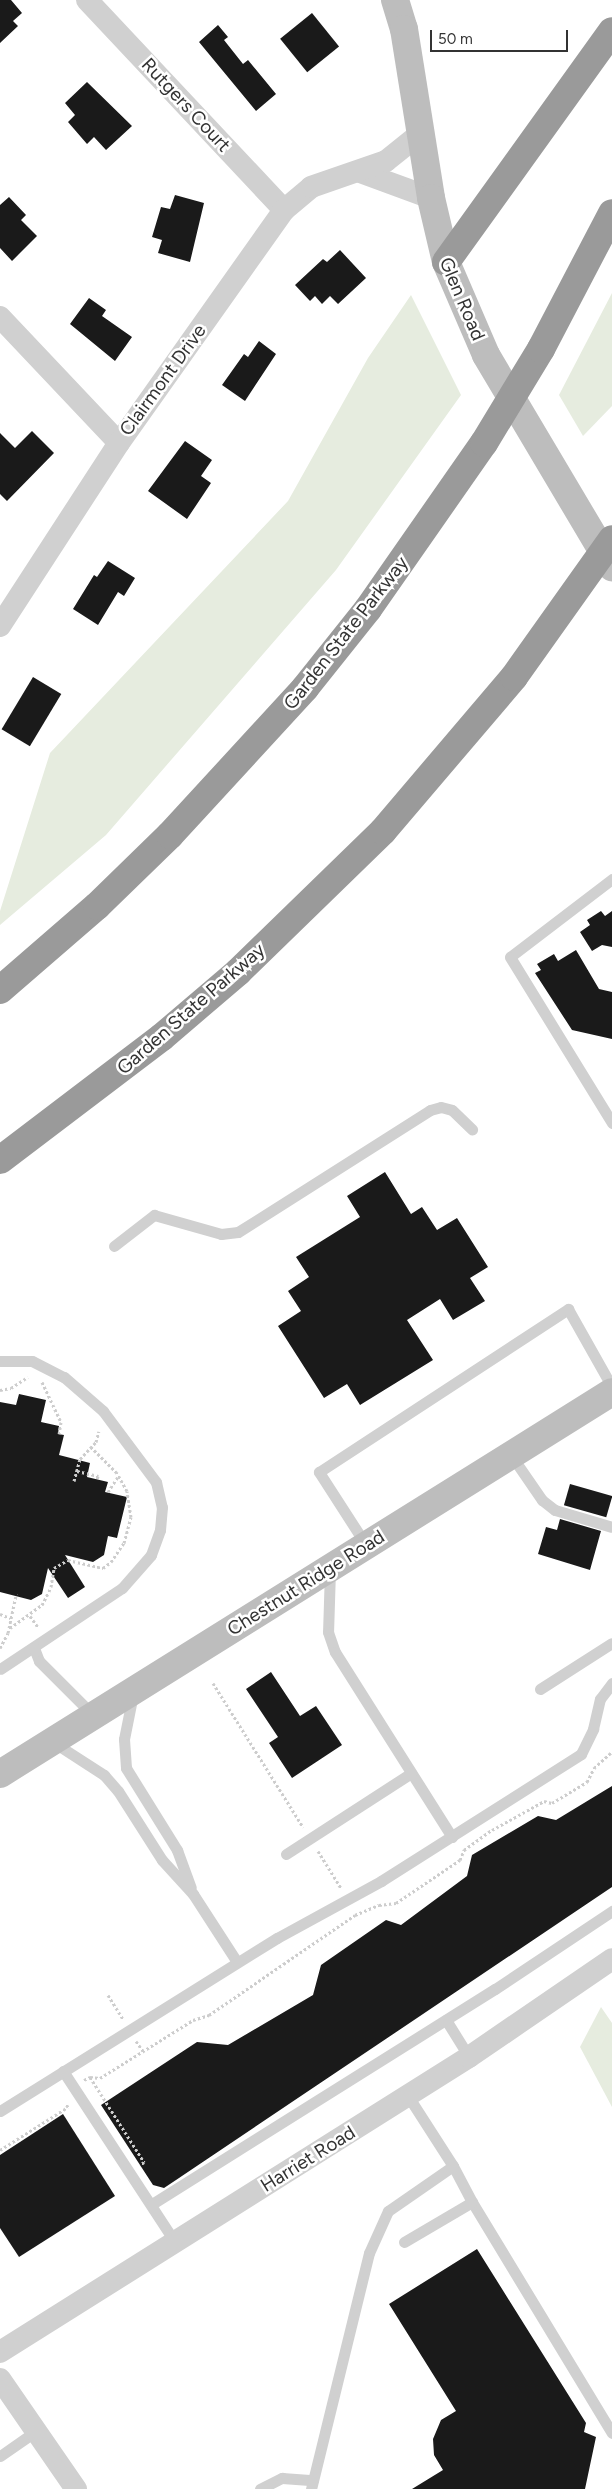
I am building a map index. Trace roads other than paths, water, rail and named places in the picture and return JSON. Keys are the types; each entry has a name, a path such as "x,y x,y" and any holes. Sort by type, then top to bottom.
{"highway":[{"path":"446,262 612,31"},
{"name":"Garden State Parkway","path":"0,990 96,906 170,835 305,688 368,609 484,443 541,349 612,213"},
{"name":"Garden State Parkway","path":"0,1160 162,1037 312,902 383,830 449,756 573,597 612,539"}],"main road":[{"name":"Glen Road","path":"395,0 404,29 431,198 446,262 486,355 612,567"},
{"name":"Chestnut Ridge Road","path":"0,1774 612,1392"}],"street":[{"name":"Rutgers Court","path":"87,0 284,210"},
{"name":"Clairmont Drive","path":"0,626 118,442 284,210 302,193 322,182 360,172 395,155 421,133"},
{"path":"360,172 431,198"},
{"path":"0,316 118,442"},
{"name":"Harriet Road","path":"0,2352 469,2057 612,1959"},
{"path":"0,2379 76,2489"}],"lane":[{"path":"612,879 510,956 612,1123"},
{"path":"114,1246 154,1216 221,1234 238,1232 430,1110 441,1107 452,1110 472,1129"},
{"path":"366,1545 319,1472 568,1309 612,1387"},
{"path":"0,1361 32,1361 64,1377 103,1411 156,1482 162,1507 160,1530 151,1555 122,1588 0,1669"},
{"path":"511,1455 542,1500 555,1510 612,1527"},
{"path":"330,1569 328,1632 343,1668 452,1838"},
{"path":"540,1689 612,1643"},
{"path":"34,1648 39,1661 93,1715"},
{"path":"0,2111 237,1962 452,1838 581,1754 593,1729 600,1699 612,1683"},
{"path":"133,1691 124,1739 126,1768 177,1850 193,1894"},
{"path":"52,1741 104,1775 118,1791 162,1860 193,1894 237,1962"},
{"path":"286,1854 411,1774"},
{"path":"152,2204 446,2020 612,1911"},
{"path":"446,2020 469,2057"},
{"path":"63,2071 75,2086 175,2242"},
{"path":"408,2096 612,2433"},
{"path":"260,2489 282,2478 312,2485 369,2253 388,2211 452,2166"},
{"path":"404,2242 472,2202"},
{"path":"0,2456 36,2431"}]}
